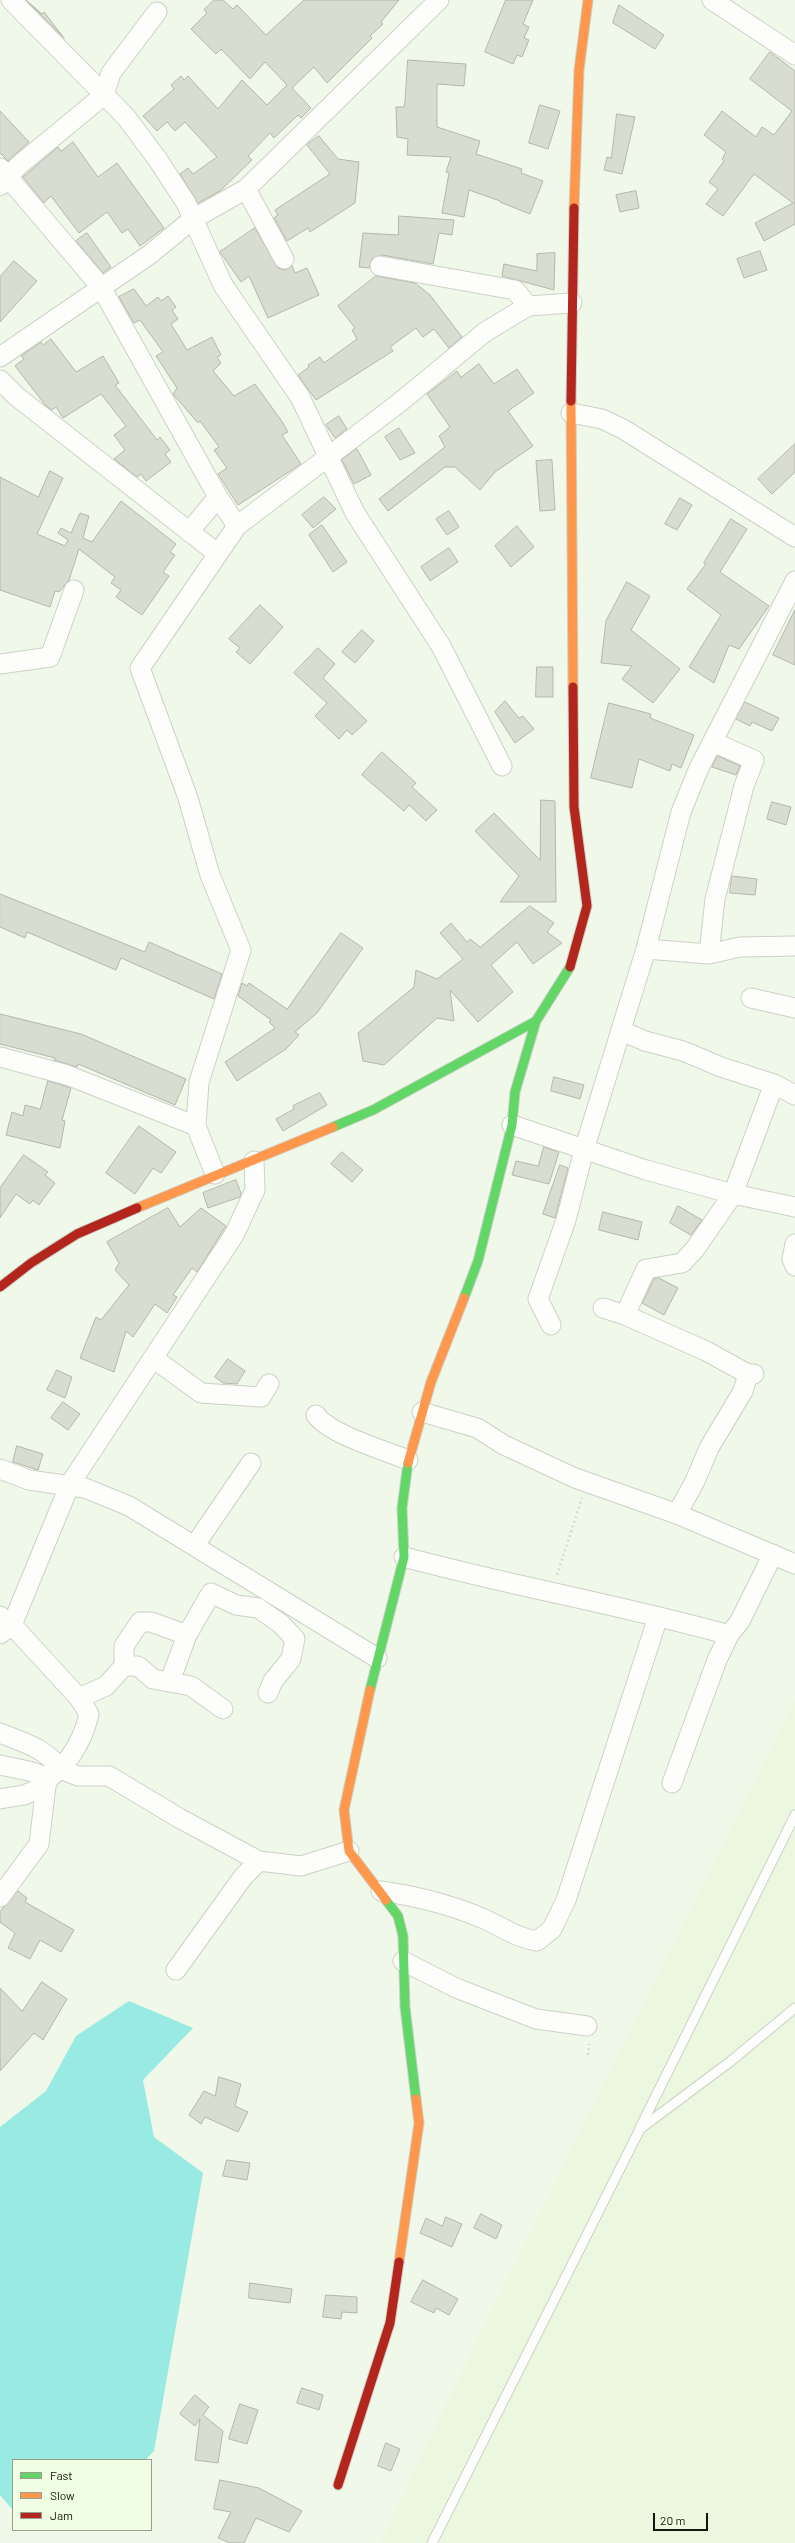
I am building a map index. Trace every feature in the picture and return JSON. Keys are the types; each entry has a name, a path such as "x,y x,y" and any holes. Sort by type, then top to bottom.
{"main road":[{"path":"338,2485 390,2323 419,2123 405,2007 403,1936 398,1916 381,1891 349,1851 344,1810 377,1658 404,1557 402,1508 408,1460 422,1412 455,1315 478,1261 512,1125 515,1092 536,1021 571,966 587,906 574,807 571,413 572,304 578,70 588,0"},
{"path":"0,1287 31,1263 77,1234 215,1174 254,1161 372,1110 536,1021"}],"street":[{"path":"11,0 126,117 158,160 186,203 223,285 300,397 355,513 441,646 502,766"},
{"path":"0,357 149,255 193,219 246,189 439,0"},
{"path":"712,0 795,55"},
{"path":"157,12 111,73 104,96 3,177 101,287 218,497 237,526"},
{"path":"246,189 284,259"},
{"path":"380,266 514,290 528,306"},
{"path":"215,1174 196,1126 199,1082 241,950 210,875 188,798 140,668 237,526 328,458 485,332 528,306 572,304"},
{"path":"0,380 16,396 218,554"},
{"path":"571,413 602,419 623,430 795,537"},
{"path":"189,532 218,497"},
{"path":"551,1325 538,1299 566,1220 584,1150 622,1031 646,949 681,812 699,768 757,658 778,610 795,581"},
{"path":"0,664 50,657 74,590"},
{"path":"709,954 715,899 744,786 754,760 713,742"},
{"path":"646,949 709,954 740,947 795,946"},
{"path":"751,998 795,1008"},
{"path":"622,1031 645,1041 683,1051 721,1067 774,1084 795,1094"},
{"path":"0,1057 67,1075 196,1126"},
{"path":"625,1315 646,1269 682,1263 695,1249 733,1194 774,1084"},
{"path":"512,1125 584,1150 733,1194 795,1207"},
{"path":"0,1799 24,1796 52,1778 71,1758 84,1733 89,1714 79,1698 4,1625 70,1484 234,1235 255,1190 254,1161"},
{"path":"795,1244 792,1259 795,1266"},
{"path":"603,1308 625,1315 706,1351 751,1374 743,1391 708,1448 695,1482 677,1514"},
{"path":"153,1358 201,1393 260,1397 269,1384"},
{"path":"422,1412 477,1428 504,1445 587,1483 677,1514 795,1564"},
{"path":"316,1414 329,1426 363,1443 408,1460"},
{"path":"195,1545 251,1463"},
{"path":"0,1469 29,1480 70,1484 129,1506 195,1545 377,1658"},
{"path":"672,1783 717,1660 729,1635 740,1622 773,1554"},
{"path":"404,1557 729,1635"},
{"path":"170,1681 187,1634 211,1593 236,1605 258,1608 282,1624 295,1639 291,1659 273,1681 268,1693"},
{"path":"381,1891 443,1905 483,1919 522,1939 537,1941 552,1929 566,1900 658,1617"},
{"path":"79,1698 106,1686 124,1666 124,1646 140,1622 152,1622 187,1634"},
{"path":"124,1666 138,1666 153,1679 191,1686 223,1709"},
{"path":"0,1734 41,1750 53,1758 52,1778 39,1844 0,1897"},
{"path":"0,1765 29,1771 52,1778 109,1776 179,1818 259,1861 301,1866 349,1851"},
{"path":"176,1970 243,1877 259,1861"},
{"path":"403,1961 456,1988 536,2020 587,2026"}],"lane":[{"path":"432,2543 640,2129 795,1815"},
{"path":"640,2129 731,2062 795,2008"}],"path":[{"path":"547,1592 556,1577 567,1550 587,1483"}],"shaded area":[{"path":"795,1701 795,2543 380,2543 487,2319"}],"water":[{"path":"129,2001 193,2028 143,2080 154,2137 203,2173 154,2451 146,2459 12,2459 12,2509 0,2495 0,2127 46,2091 76,2036"}],"building":[{"path":"26,0 42,14 44,12 64,38"},
{"path":"214,0 223,0 233,9 237,5 266,35 304,0 399,0 381,22 383,24 370,36 372,38 327,83 314,67 292,88 311,108 301,118 298,115 274,138 270,133 248,156 252,160 220,191 198,203 180,174 188,168 193,174 217,157 185,122 175,131 167,122 157,131 143,116 174,89 171,85 181,76 184,80 188,76 218,109 242,80 267,105 287,85 265,62 250,79 221,49 216,54 191,29 207,13 204,10"},
{"path":"506,0 533,0 523,24 529,27 524,38 529,40 522,57 517,55 513,64 485,52"},
{"path":"619,5 664,35 655,49 613,23"},
{"path":"770,52 795,71 795,224 764,241 755,223 793,203 754,174 723,216 706,204 718,189 709,182 724,161 722,159 726,152 704,135 722,111 756,137 762,127 774,135 792,111 750,79"},
{"path":"408,60 466,64 464,86 437,84 437,127 480,141 476,154 522,169 521,173 543,181 530,214 469,190 464,217 442,213 449,173 446,172 451,157 407,155 408,139 397,137 396,107 404,107"},
{"path":"540,105 560,111 548,149 529,143"},
{"path":"0,111 29,142 8,161 0,153"},
{"path":"617,114 635,117 622,174 604,170 607,157 611,158"},
{"path":"319,136 338,159 359,162 355,203 310,232 308,228 287,241 274,218 278,215 275,210 330,174 307,145"},
{"path":"73,142 98,177 117,163 164,228 140,246 128,229 122,233 107,212 79,233 51,196 44,203 23,177 58,147 61,151"},
{"path":"636,191 639,208 620,212 616,195"},
{"path":"399,216 454,220 452,235 439,233 433,264 382,255 372,259 369,268 359,267 363,233 398,235"},
{"path":"255,228 278,268 284,270 292,266 295,273 307,268 319,295 268,318 249,276 241,282 220,252"},
{"path":"87,233 111,267 103,273 76,241"},
{"path":"760,251 767,270 744,278 737,259"},
{"path":"555,253 554,290 502,276 504,264 537,271 537,254"},
{"path":"14,261 37,281 0,322 0,277"},
{"path":"376,276 415,283 430,295 462,337 449,348 434,329 423,337 416,328 390,347 393,351 316,400 298,375 309,367 308,365 320,357 324,363 357,339 352,330 355,328 338,306"},
{"path":"134,289 146,306 158,297 161,301 168,296 176,307 172,310 178,319 171,324 187,350 212,337 221,355 217,357 221,363 213,371 234,396 255,384 283,423 288,432 282,435 301,464 238,505 218,474 227,468 214,450 219,447 200,421 198,423 173,394 177,388 156,356 163,352 140,320 134,323 119,297"},
{"path":"51,339 76,372 103,356 119,383 115,385 157,440 160,437 170,450 165,454 171,462 146,481 141,474 137,477 114,459 125,450 114,435 126,426 101,394 63,418 56,407 52,410 46,406 15,366 24,359 21,356 41,342 43,345"},
{"path":"479,364 494,384 517,369 534,393 508,411 533,446 495,472 480,490 455,467 445,467 388,511 379,499 445,447 439,436 450,427 427,394 457,371 461,377"},
{"path":"339,416 347,429 335,438 326,425"},
{"path":"399,428 415,453 400,460 385,437"},
{"path":"795,444 795,472 772,494 758,479"},
{"path":"357,449 371,475 354,484 342,460"},
{"path":"552,460 555,510 540,511 536,461"},
{"path":"50,471 63,478 37,534 65,546 68,540 58,533 61,528 71,533 80,513 89,516 83,538 92,542 121,501 176,544 170,552 175,555 163,572 169,576 142,615 116,597 121,590 111,583 115,577 79,549 69,580 59,592 55,591 50,607 0,590 0,477 38,497"},
{"path":"324,497 336,509 313,528 302,515"},
{"path":"680,498 692,505 677,530 665,524"},
{"path":"449,511 459,527 447,535 436,519"},
{"path":"731,519 747,529 720,572 769,606 739,649 729,645 714,683 689,667 721,615 687,589 706,564 704,563"},
{"path":"322,525 347,562 333,572 309,535"},
{"path":"517,526 534,547 511,567 495,546"},
{"path":"449,548 458,562 430,581 421,567"},
{"path":"627,582 650,596 631,630 680,669 653,703 622,679 632,666 601,663 606,621"},
{"path":"260,605 283,627 250,664 236,652 240,648 229,639"},
{"path":"795,610 795,665 773,655"},
{"path":"362,630 374,641 355,663 342,652"},
{"path":"318,648 335,664 323,678 367,721 352,735 347,730 339,739 315,716 327,703 294,673"},
{"path":"537,667 553,667 553,697 536,697"},
{"path":"505,701 519,718 523,716 534,729 515,743 495,712"},
{"path":"745,702 779,718 772,731 752,722 750,726 736,719"},
{"path":"609,703 651,714 650,718 694,735 681,768 672,764 670,771 639,759 632,788 591,778"},
{"path":"382,752 416,783 412,787 437,810 426,821 409,805 404,811 362,775"},
{"path":"718,756 740,766 736,775 712,767"},
{"path":"541,800 555,801 556,902 500,902 519,876 475,831 494,813 540,860"},
{"path":"772,802 791,807 786,825 767,819"},
{"path":"732,876 757,879 755,895 730,893"},
{"path":"0,894 145,952 149,942 222,974 214,999 121,958 116,970 27,932 25,938 0,927"},
{"path":"530,906 554,923 547,932 562,943 533,964 517,942 491,965 513,992 478,1022 450,990 454,1021 437,1018 384,1065 363,1061 358,1033 414,987 416,970 437,979 463,959 440,933 451,923 467,942 470,939 480,947"},
{"path":"341,933 363,948 317,1013 295,1032 299,1035 286,1049 237,1081 225,1062 275,1028 269,1022 271,1020 238,996 242,983 247,986 249,983 287,1009"},
{"path":"0,1014 81,1034 186,1079 175,1105 78,1064 77,1067 54,1060 55,1058 0,1044"},
{"path":"554,1077 584,1085 580,1099 551,1091"},
{"path":"48,1081 71,1088 62,1120 65,1121 60,1148 6,1135 12,1112 23,1116 25,1105 40,1109"},
{"path":"320,1093 327,1105 283,1131 276,1119 294,1109 293,1106"},
{"path":"139,1126 176,1152 161,1173 153,1168 135,1194 106,1173"},
{"path":"544,1147 559,1152 549,1184 512,1175 516,1161 538,1166"},
{"path":"342,1152 363,1170 352,1182 331,1164"},
{"path":"24,1155 48,1172 45,1175 55,1183 39,1205 33,1200 30,1204 16,1194 0,1218 0,1188"},
{"path":"560,1165 568,1168 555,1218 543,1214"},
{"path":"236,1180 241,1193 240,1197 208,1208 203,1193"},
{"path":"678,1206 702,1220 691,1235 670,1223"},
{"path":"168,1208 180,1227 201,1208 226,1226 197,1272 192,1268 173,1295 177,1297 167,1313 155,1304 133,1337 126,1331 114,1372 80,1358 96,1317 101,1320 129,1285 115,1270 119,1263 107,1242"},
{"path":"603,1212 642,1222 638,1240 599,1230"},
{"path":"659,1278 678,1288 664,1315 642,1303 654,1279"},
{"path":"228,1359 245,1371 237,1384 223,1383 215,1377"},
{"path":"57,1370 72,1377 65,1398 47,1390"},
{"path":"63,1402 80,1414 68,1430 51,1418"},
{"path":"17,1446 43,1454 38,1470 13,1462"},
{"path":"18,1891 27,1898 25,1902 74,1930 61,1952 40,1940 30,1959 8,1948 15,1933 0,1922 0,1912"},
{"path":"42,1982 67,1999 43,2040 34,2033 0,2071 0,1988 22,2011"},
{"path":"219,2077 241,2084 235,2106 248,2112 238,2132 205,2117 201,2124 189,2115 204,2091 215,2096"},
{"path":"227,2160 250,2163 247,2180 223,2176"},
{"path":"481,2214 502,2225 496,2239 474,2228"},
{"path":"446,2217 462,2224 452,2247 420,2233 426,2218 442,2226"},
{"path":"423,2280 458,2299 449,2315 436,2308 434,2313 411,2302"},
{"path":"250,2283 292,2289 290,2303 249,2298"},
{"path":"326,2295 357,2297 357,2313 342,2312 341,2319 323,2317"},
{"path":"302,2388 323,2395 319,2410 297,2403"},
{"path":"195,2395 209,2407 203,2415 223,2431 218,2463 195,2460 200,2419 195,2426 180,2414"},
{"path":"240,2404 258,2410 247,2444 229,2439"},
{"path":"386,2443 400,2449 391,2471 378,2466"},
{"path":"220,2480 259,2488 302,2511 289,2532 256,2518 244,2543 230,2543 218,2538 231,2512 214,2509"}],"traffic: fast":[{"path":"333,1127 373,1110 536,1021 570,967"},
{"path":"464,1298 478,1261 512,1125 515,1092 536,1021"},
{"path":"370,1690 404,1557 402,1508 408,1463"},
{"path":"386,1900 398,1916 403,1936 405,2007 416,2099"}],"traffic: slow":[{"path":"574,208 579,70 588,0"},
{"path":"571,401 573,687"},
{"path":"137,1208 333,1127"},
{"path":"408,1463 431,1382 464,1298"},
{"path":"370,1690 344,1810 349,1851 386,1900"},
{"path":"399,2262 419,2123 416,2099"}],"traffic: jam":[{"path":"571,401 574,208"},
{"path":"570,967 587,906 574,807 573,687"},
{"path":"0,1287 31,1263 77,1234 137,1208"},
{"path":"338,2485 390,2323 399,2262"}]}
